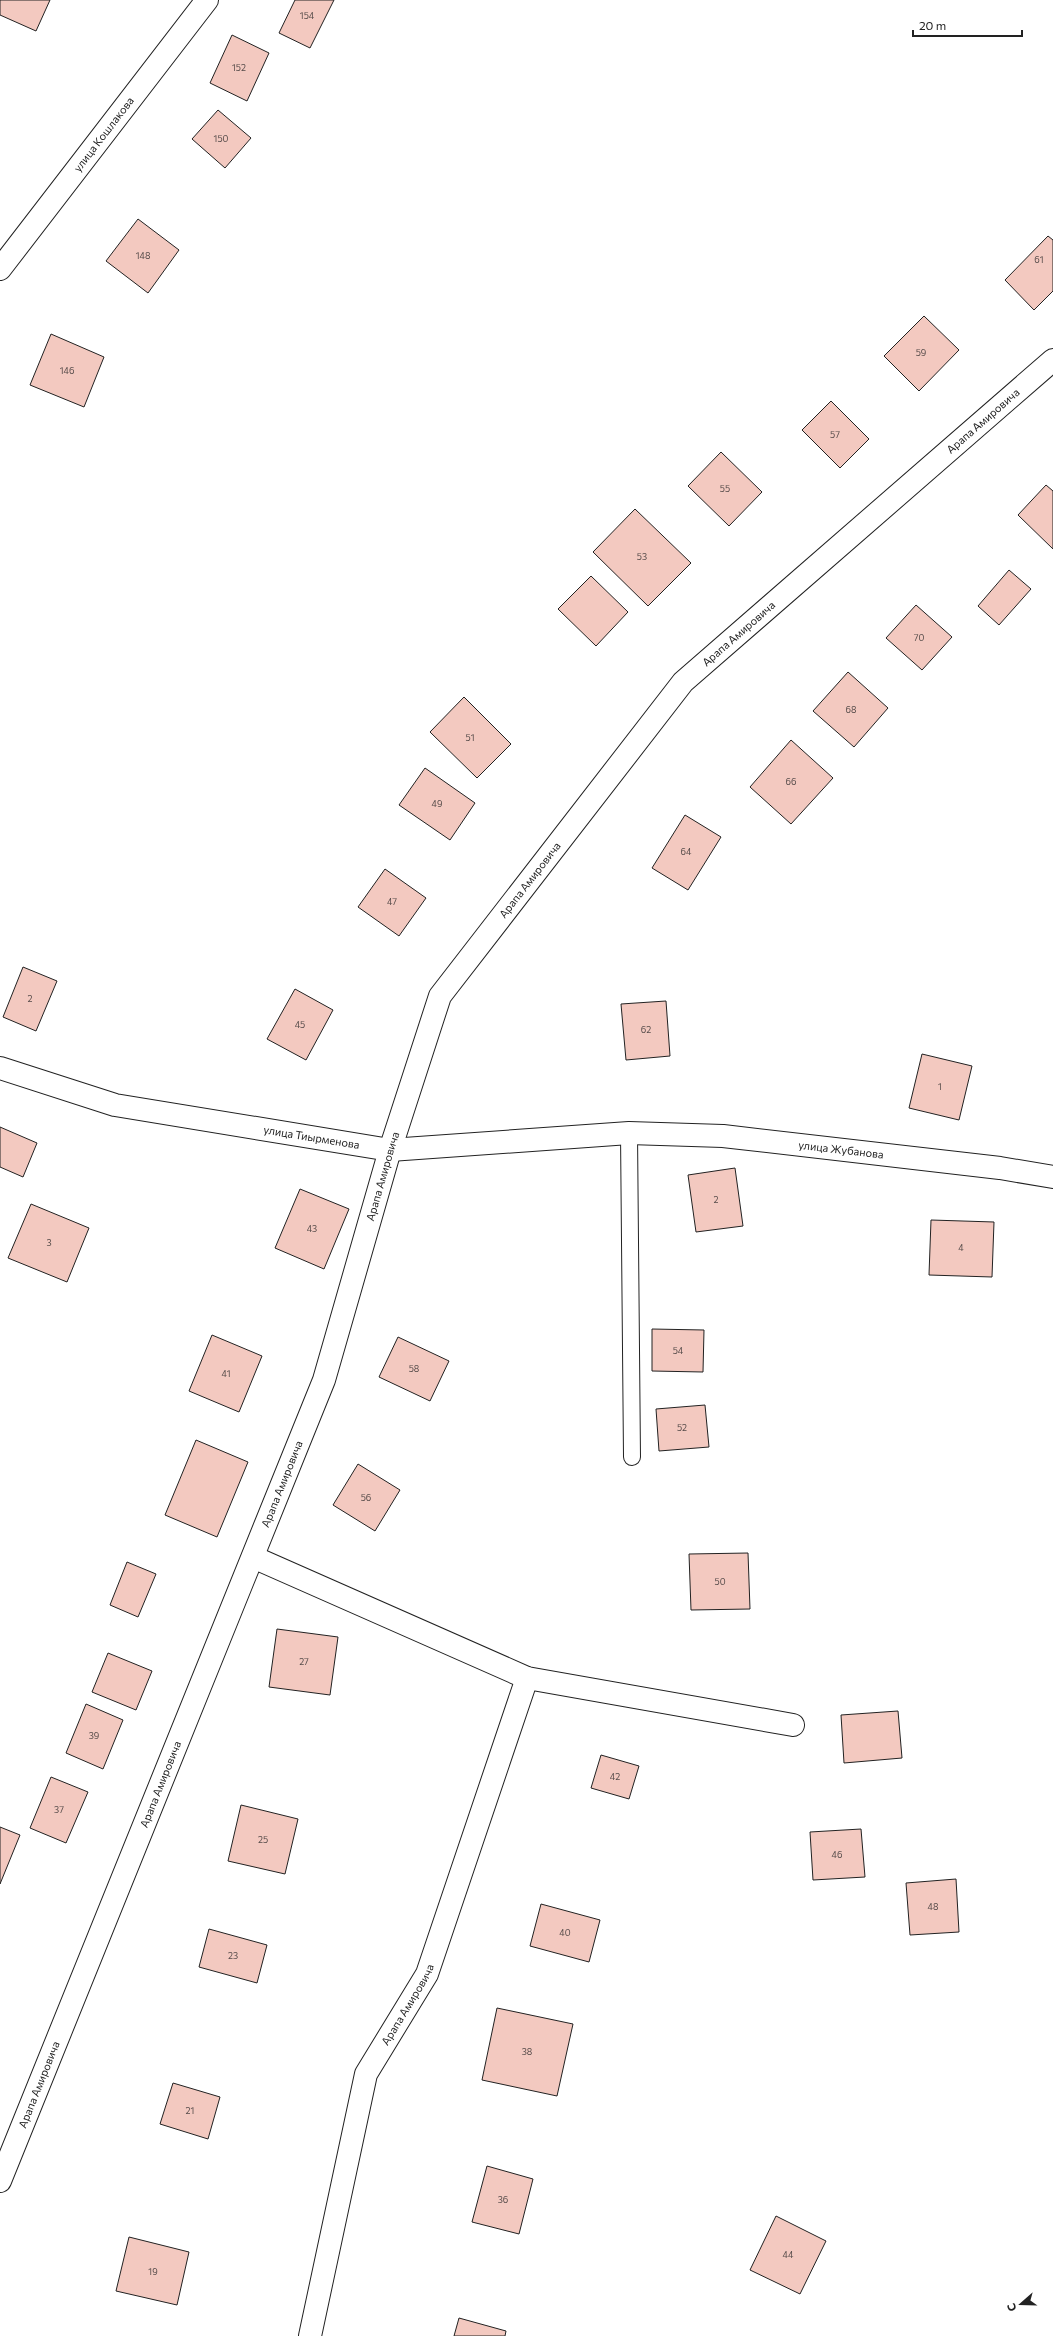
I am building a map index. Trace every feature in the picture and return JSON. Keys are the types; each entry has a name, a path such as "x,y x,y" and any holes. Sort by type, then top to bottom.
{"street":[{"name":"улица Кошлакова","path":"0,269 207,0"},
{"name":"Арапа Амировича","path":"0,2181 324,1380 390,1150 440,996 682,682 1053,360"},
{"name":"улица Тиырменова","path":"0,1068 115,1105 390,1150 629,1132"},
{"name":"улица Жубанова","path":"629,1132 723,1136 1000,1168 1053,1177"},
{"path":"253,1556 526,1678 793,1725"},
{"name":"Арапа Амировича","path":"310,2336 366,2074 427,1974 526,1678"}],"lane":[{"path":"629,1132 632,1456"}],"building":[{"path":"0,0 50,0 36,31 0,15"},
{"path":"295,0 334,0 310,48 279,33"},
{"path":"232,35 269,53 247,101 210,83"},
{"path":"218,110 251,138 225,168 192,139"},
{"path":"138,219 179,250 148,293 106,261"},
{"path":"1048,236 1053,240 1053,291 1034,310 1005,280"},
{"path":"924,316 959,350 919,391 884,356"},
{"path":"51,334 104,357 84,407 30,385"},
{"path":"831,401 869,439 840,468 802,430"},
{"path":"721,452 762,492 729,526 688,486"},
{"path":"1046,485 1053,491 1053,549 1018,515"},
{"path":"635,509 691,563 648,606 593,552"},
{"path":"1009,570 1031,589 999,625 978,606"},
{"path":"591,576 628,612 596,646 558,609"},
{"path":"916,605 952,637 922,670 886,638"},
{"path":"848,672 888,708 854,747 813,711"},
{"path":"464,697 511,744 477,778 430,732"},
{"path":"791,740 833,778 791,824 750,787"},
{"path":"425,768 475,803 450,840 399,805"},
{"path":"685,815 721,837 688,890 652,868"},
{"path":"385,869 426,898 399,936 358,907"},
{"path":"23,967 57,981 36,1031 3,1017"},
{"path":"295,989 333,1010 306,1060 267,1039"},
{"path":"666,1001 670,1056 626,1060 621,1004"},
{"path":"922,1054 972,1066 959,1120 909,1108"},
{"path":"0,1127 37,1143 23,1177 0,1167"},
{"path":"735,1168 743,1226 696,1232 688,1175"},
{"path":"300,1189 349,1209 324,1269 275,1248"},
{"path":"31,1204 89,1228 67,1282 8,1258"},
{"path":"931,1220 994,1222 992,1277 929,1275"},
{"path":"652,1329 704,1330 703,1372 652,1371"},
{"path":"212,1335 262,1356 239,1412 189,1391"},
{"path":"398,1337 449,1361 430,1401 379,1377"},
{"path":"705,1405 709,1447 659,1451 656,1409"},
{"path":"196,1440 248,1462 217,1537 165,1515"},
{"path":"358,1464 400,1490 375,1531 333,1505"},
{"path":"748,1553 750,1609 691,1610 689,1554"},
{"path":"127,1562 156,1574 138,1617 110,1605"},
{"path":"277,1629 338,1637 330,1695 269,1687"},
{"path":"108,1653 152,1671 136,1710 92,1692"},
{"path":"86,1704 123,1720 103,1769 66,1753"},
{"path":"898,1711 902,1758 844,1763 841,1715"},
{"path":"601,1755 639,1766 629,1799 591,1788"},
{"path":"51,1777 88,1792 66,1843 30,1828"},
{"path":"241,1805 298,1819 285,1874 228,1861"},
{"path":"0,1827 20,1835 0,1884"},
{"path":"861,1829 865,1877 813,1880 810,1832"},
{"path":"956,1879 959,1932 910,1935 906,1883"},
{"path":"541,1904 600,1920 589,1962 530,1946"},
{"path":"209,1929 267,1945 257,1983 199,1967"},
{"path":"497,2008 573,2024 557,2096 482,2080"},
{"path":"173,2083 220,2097 208,2139 160,2124"},
{"path":"487,2166 533,2179 519,2234 472,2222"},
{"path":"776,2216 826,2241 800,2294 750,2270"},
{"path":"129,2237 189,2252 177,2305 116,2291"},
{"path":"459,2318 506,2331 505,2336 454,2336"}]}
